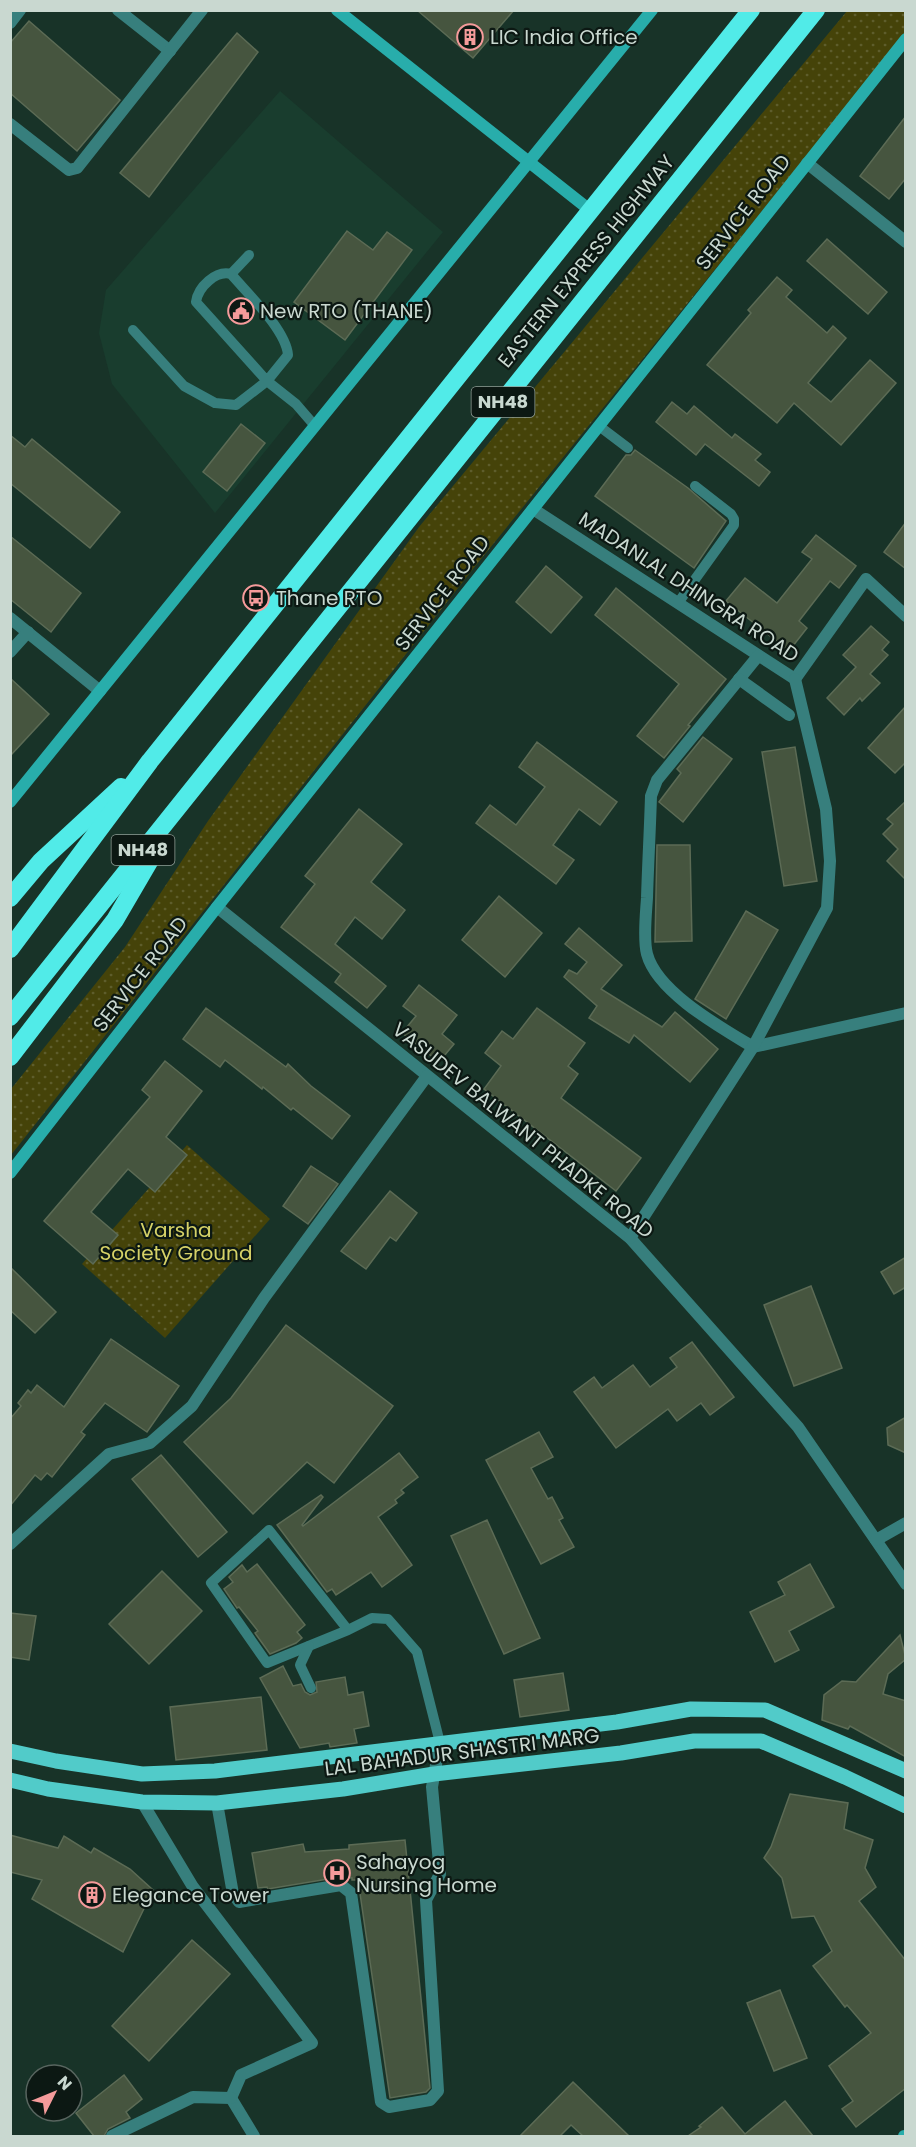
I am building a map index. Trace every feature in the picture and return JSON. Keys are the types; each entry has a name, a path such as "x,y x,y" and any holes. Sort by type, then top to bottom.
{"highway":[{"name":"EASTERN EXPRESS HIGHWAY","path":"150,761 751,10"},
{"name":"EASTERN EXPRESS HIGHWAY","path":"189,793 816,10"},
{"name":"NH48","path":"10,949 150,761"},
{"path":"10,898 41,861 150,761"},
{"name":"NH48","path":"10,1017 189,793"},
{"path":"10,1057 115,920 189,793"}],"main road":[{"name":"LAL BAHADUR SHASTRI MARG","path":"10,1751 56,1761 142,1774 214,1771 617,1722 691,1709 765,1710 906,1771"},
{"name":"LAL BAHADUR SHASTRI MARG","path":"10,1780 48,1789 142,1802 217,1803 343,1789 434,1774 621,1753 694,1740 761,1741 906,1806"}],"street":[{"path":"10,23 20,10"},
{"path":"118,10 170,51"},
{"path":"10,124 69,170 77,168 202,10"},
{"path":"10,802 652,10"},
{"path":"339,11 591,211"},
{"name":"SERVICE ROAD","path":"10,1173 217,907 906,39"},
{"path":"807,163 906,242"},
{"name":"MADANLAL DHINGRA ROAD","path":"533,509 795,679 866,579 905,614"},
{"path":"10,618 100,691"},
{"path":"10,652 28,632"},
{"path":"758,656 657,780 651,796 646,953 656,973 678,995 701,1015 753,1047 906,1013"},
{"path":"739,679 789,715"},
{"path":"630,1238 753,1047 827,908 830,861 826,809 795,679"},
{"name":"VASUDEV BALWANT PHADKE ROAD","path":"217,907 630,1238 798,1427 906,1584"},
{"path":"10,1544 109,1454 150,1443 192,1406 264,1299 427,1076"},
{"path":"876,1540 906,1523"},
{"path":"217,1803 233,1894 239,1902 341,1885 351,1893 381,2102 389,2108 430,2100 438,2091 426,1900 440,1874 432,1787 440,1743"},
{"path":"142,1802 193,1887 312,2043 242,2075 231,2098"},
{"path":"112,2136 193,2097 231,2098"},
{"path":"231,2098 254,2136"}],"lane":[{"path":"231,274 249,255"},
{"path":"133,330 184,386 215,403 236,405 267,381 288,355 288,347 282,334 231,274 224,272 216,275 202,289 196,302 267,381 296,404 315,426"},
{"path":"598,426 628,448"},
{"path":"678,603 734,525 731,514 695,486"},
{"path":"348,1630 269,1530 211,1583 267,1663 348,1630 372,1618 388,1620 417,1652 440,1743"},
{"path":"309,1646 300,1665 311,1688"}],"shaded area":[{"name":"New RTO (THANE)","path":"280,91 443,232 215,513 112,384 99,333 106,290"}],"green space":[{"path":"847,11 905,11 905,34 477,564 11,1155 11,1089 125,947 208,821 419,527"},
{"name":"Varsha Society Ground","path":"187,1145 270,1219 165,1338 82,1264"}],"building":[{"name":"LIC India Office","path":"417,10 514,10 473,58"},
{"path":"29,21 120,100 77,151 10,93 10,43"},
{"path":"237,33 258,52 149,197 120,173"},
{"path":"906,116 906,178 889,199 860,176"},
{"path":"347,231 373,250 387,232 412,250 345,340 294,302"},
{"path":"827,239 887,292 868,314 807,261"},
{"path":"777,277 792,290 786,297 827,333 833,326 846,338 808,383 831,402 870,360 896,383 841,445 794,403 777,423 707,365 751,313 748,310"},
{"path":"672,402 687,414 694,406 732,438 735,434 761,454 755,460 770,472 759,486 705,444 696,455 656,422"},
{"path":"241,424 265,443 227,491 203,472"},
{"path":"10,435 25,447 32,439 120,512 90,548 10,483"},
{"path":"635,450 688,488 726,521 694,568 595,496 626,455 631,455"},
{"path":"906,522 906,569 884,552"},
{"path":"816,535 856,566 839,588 830,581 799,621 807,628 789,651 726,601 745,578 777,603 812,559 802,552"},
{"path":"10,536 81,593 51,632 10,599"},
{"path":"546,566 582,597 551,633 516,602"},
{"path":"616,588 726,679 664,758 637,736 679,684 595,615"},
{"path":"871,626 889,642 882,650 888,655 870,674 880,683 862,701 860,698 844,715 827,698 856,667 843,655"},
{"path":"10,678 49,714 10,756"},
{"path":"906,706 906,762 895,773 868,748"},
{"path":"703,737 732,759 683,822 659,802 681,773 677,769"},
{"path":"537,742 617,802 600,825 579,809 553,845 574,860 556,884 476,823 490,805 516,825 545,787 519,767"},
{"path":"795,747 817,881 784,886 762,752"},
{"path":"906,801 906,880 887,861 898,849 883,834 893,824 887,819"},
{"path":"359,809 402,844 371,882 405,910 382,939 355,917 335,944 386,986 367,1008 335,982 341,974 281,927 315,884 305,876"},
{"path":"657,845 690,845 692,941 655,942"},
{"path":"499,896 542,933 505,977 462,940"},
{"path":"746,911 778,930 726,1019 695,999"},
{"path":"579,928 622,965 601,989 662,1027 675,1012 718,1049 690,1082 634,1035 629,1043 589,1018 597,1006 564,977 569,970 577,974 587,962 565,944"},
{"path":"419,985 457,1015 442,1034 454,1044 439,1062 402,1033 416,1016 403,1006"},
{"path":"206,1008 286,1067 288,1064 311,1086 350,1116 332,1139 225,1060 220,1067 183,1039"},
{"path":"537,1008 585,1043 568,1066 578,1074 561,1098 641,1158 616,1191 484,1089 501,1066 485,1053 502,1031 513,1039"},
{"path":"165,1061 202,1091 166,1137 187,1155 155,1192 128,1169 91,1212 118,1235 93,1264 44,1221 150,1097 142,1090"},
{"path":"311,1166 338,1184 308,1224 283,1206"},
{"path":"390,1191 417,1213 396,1241 390,1237 366,1269 341,1251"},
{"path":"906,1257 906,1287 894,1294 881,1272"},
{"path":"10,1267 56,1312 35,1333 10,1310"},
{"path":"811,1286 842,1368 794,1386 764,1305"},
{"path":"286,1325 393,1406 334,1483 307,1462 253,1514 184,1442 231,1398"},
{"path":"111,1339 179,1386 147,1432 105,1403 81,1432 85,1435 52,1477 47,1473 41,1480 35,1475 10,1506 10,1419 21,1406 18,1403 28,1390 31,1393 37,1385 64,1407"},
{"path":"692,1342 734,1397 710,1415 701,1403 677,1421 668,1409 616,1448 574,1392 594,1377 602,1388 633,1365 650,1387 677,1367 670,1358"},
{"path":"906,1417 906,1453 888,1445 887,1428"},
{"path":"539,1432 553,1457 531,1468 548,1499 552,1497 563,1518 559,1520 574,1547 541,1564 486,1460"},
{"path":"399,1453 418,1477 401,1490 404,1493 395,1500 397,1503 378,1517 412,1565 382,1587 371,1572 336,1595 332,1589 327,1592 277,1525 321,1495 323,1497 303,1526"},
{"path":"161,1455 227,1532 198,1557 132,1479"},
{"path":"487,1520 540,1638 504,1654 451,1536"},
{"path":"257,1564 305,1625 297,1632 302,1638 296,1643 270,1654 255,1633 258,1631 239,1607 237,1608 224,1589 233,1582 229,1577 242,1565 247,1572"},
{"path":"810,1564 834,1607 789,1631 799,1650 775,1662 750,1612 785,1595 778,1582"},
{"path":"162,1571 202,1611 149,1664 109,1624"},
{"path":"10,1613 36,1616 29,1660 10,1657"},
{"path":"900,1635 906,1659 888,1674 883,1694 906,1701 906,1757 850,1726 848,1729 822,1720 824,1695 842,1681 856,1682"},
{"path":"283,1666 293,1686 301,1684 305,1692 310,1695 317,1692 316,1682 345,1677 348,1695 363,1692 369,1726 354,1729 357,1743 330,1747 329,1743 300,1748 260,1678"},
{"path":"563,1673 569,1710 520,1717 514,1680"},
{"path":"261,1697 267,1750 176,1760 170,1707"},
{"path":"790,1794 848,1803 844,1829 873,1840 865,1868 876,1887 859,1901 906,1961 906,2088 856,2127 842,2109 853,2101 829,2066 871,2033 847,2005 845,2007 813,1966 832,1951 814,1916 792,1918 782,1878 764,1858 771,1847"},
{"name":"Elegance Tower","path":"10,1835 58,1848 64,1836 91,1853 94,1848 130,1869 153,1890 123,1952 32,1899 42,1880 10,1872"},
{"path":"405,1840 430,2088 426,2092 390,2098 358,1880 340,1877 268,1889 267,1887 258,1888 252,1853 303,1844 305,1852 349,1849 349,1845"},
{"path":"192,1940 230,1974 149,2061 112,2026"},
{"path":"780,1990 807,2058 774,2071 747,2003"},
{"path":"124,2075 142,2099 126,2112 130,2118 108,2129 104,2136 94,2136 84,2123 84,2107"},
{"path":"573,2082 629,2136 583,2136 571,2125 560,2136 520,2136"},
{"path":"785,2101 813,2136 688,2136 722,2107 745,2134"}],"place":[{"name":"LIC India Office","path":"470,37"},
{"name":"New RTO (THANE)","path":"241,311"},
{"name":"Thane RTO","path":"256,598"},
{"name":"Sahayog Nursing Home","path":"337,1873"},
{"name":"Elegance Tower","path":"92,1895"}]}
